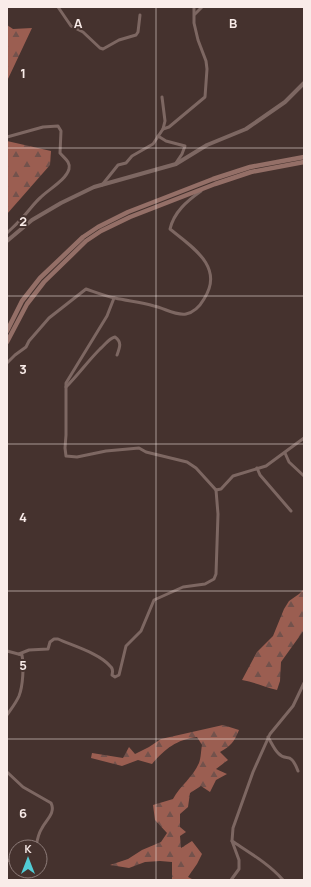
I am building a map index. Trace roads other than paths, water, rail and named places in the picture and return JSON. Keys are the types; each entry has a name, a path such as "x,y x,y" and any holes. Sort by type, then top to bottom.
{"main road":[{"path":"7,331 22,301 40,278 83,237 98,227 128,212 213,179 250,167 304,157"},
{"path":"7,342 27,304 44,282 86,241 130,217 205,188 251,172 304,162"}],"street":[{"path":"58,7 71,26 83,32 103,49 119,40 136,35 138,32 140,15"},
{"path":"163,129 169,127 205,97 207,69 206,61 194,23 194,7"},
{"path":"195,14 202,7"},
{"path":"7,241 38,216 94,187 176,164 207,145 246,129 285,102 304,83"},
{"path":"102,185 118,165 126,163 132,156 153,144 163,129 165,121 162,97"},
{"path":"7,138 44,128 58,126 61,131 60,153 69,164 69,168 58,184 39,198 22,219 7,233"},
{"path":"158,136 166,141 185,146 176,164"},
{"path":"7,364 14,355 26,347 29,341 49,318 86,289 114,298 155,306 175,313 186,314 198,308 208,292 212,282 208,265 192,246 170,229 172,219 181,208 192,197 205,188"},
{"path":"19,654 29,650 48,649 50,642 54,639 58,639 95,655 110,665 113,670 112,675 114,677 119,674 126,646 141,631 154,600 183,587 205,584 214,579 216,574 218,514 216,490 196,468 187,462 146,452 139,448 106,451 77,458 66,456 66,383 84,356 107,316 114,298"},
{"path":"66,387 94,354 109,339 115,337 119,340 120,346 117,355"},
{"path":"216,490 221,489 233,476 266,466 304,438"},
{"path":"285,453 289,462 304,476"},
{"path":"257,468 260,475 291,511"},
{"path":"7,651 22,655 23,660 19,696 7,715"},
{"path":"231,880 239,868 239,860 232,841 233,828 253,772 268,737 293,706 304,683"},
{"path":"268,737 278,753 294,760 298,771"},
{"path":"7,772 23,787 51,803 53,807 52,814 41,829 38,839"},
{"path":"232,841 277,873 283,880"}]}
